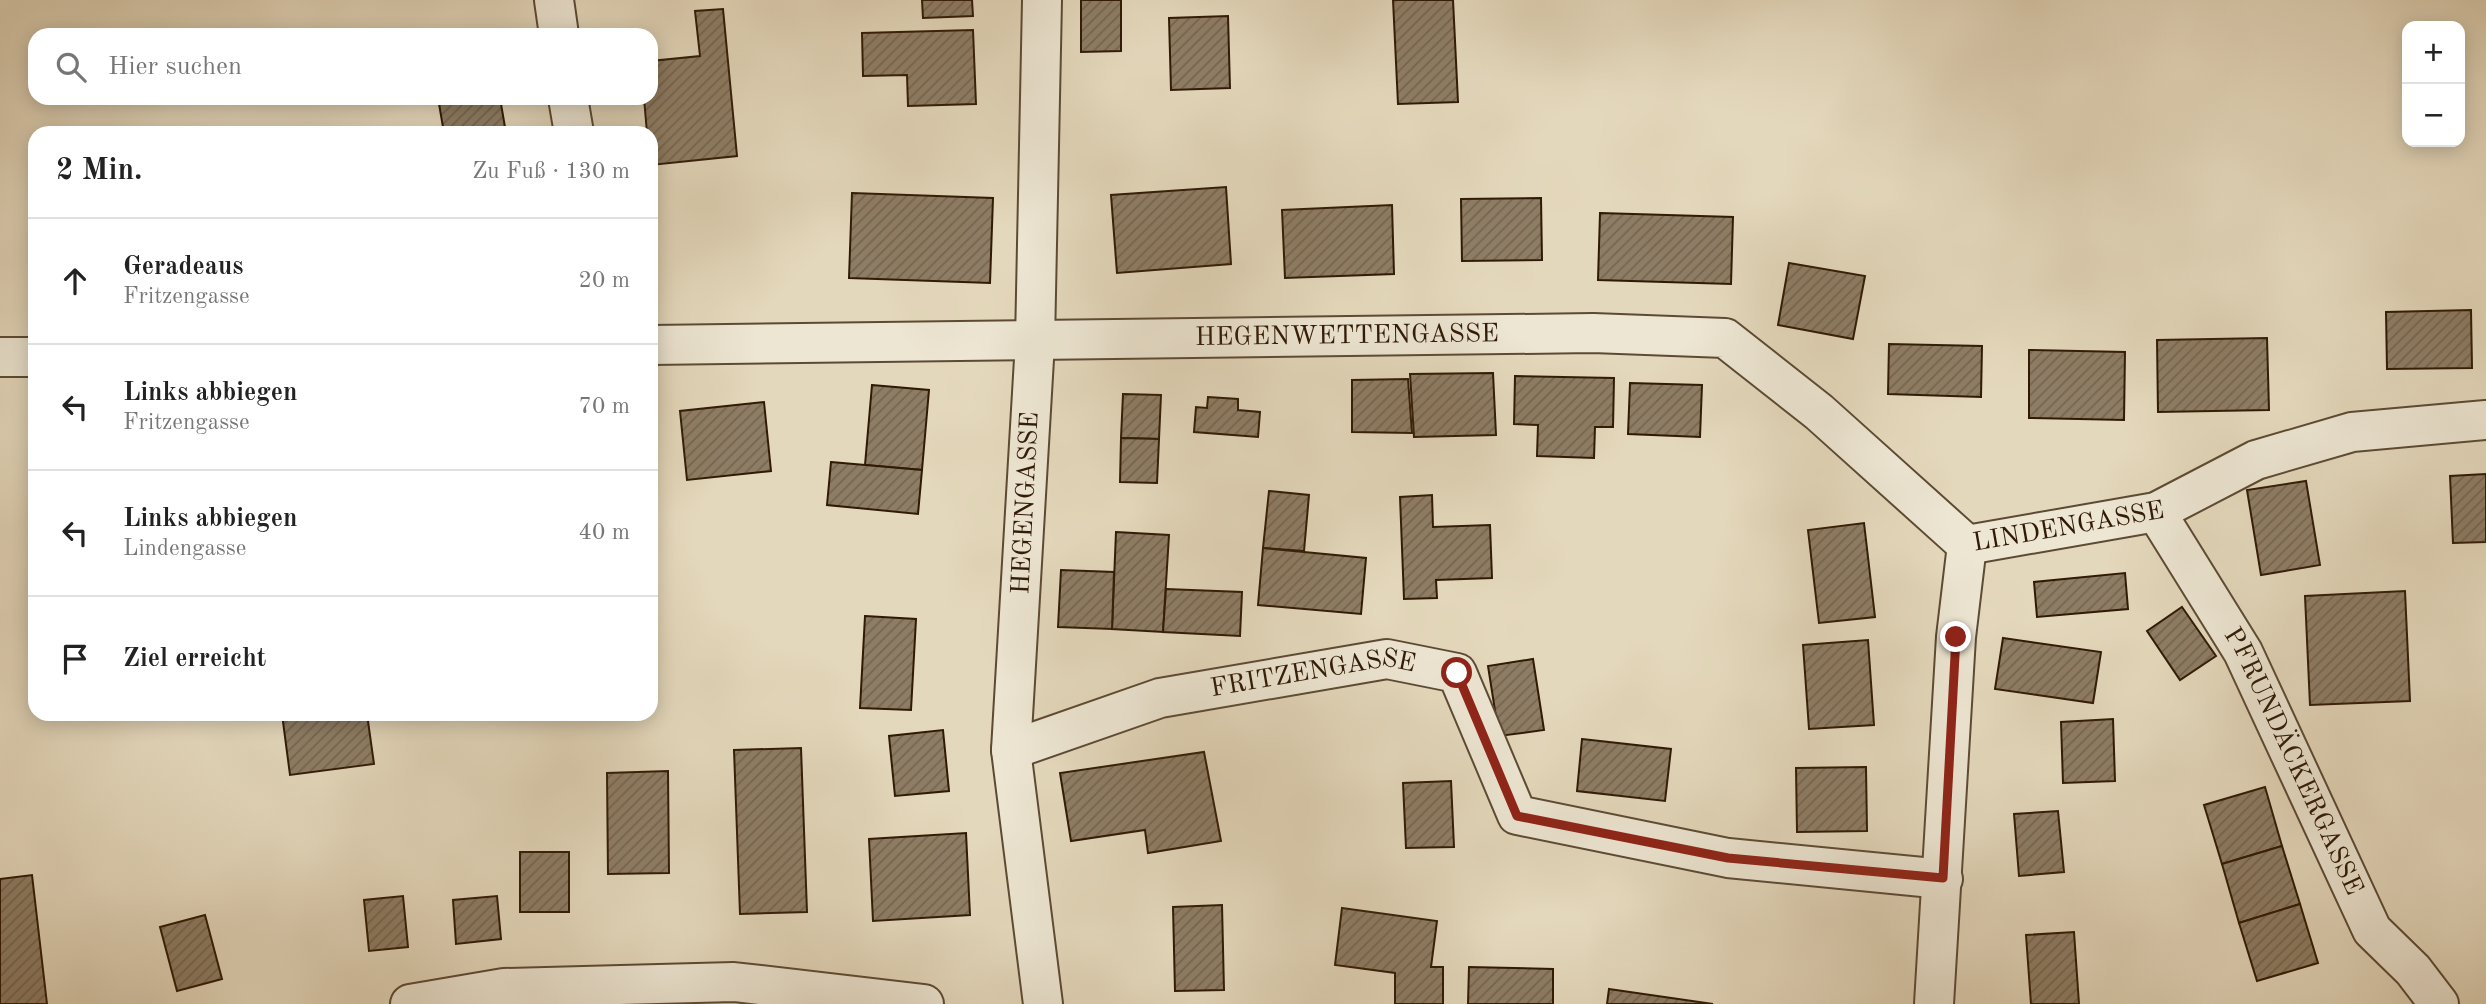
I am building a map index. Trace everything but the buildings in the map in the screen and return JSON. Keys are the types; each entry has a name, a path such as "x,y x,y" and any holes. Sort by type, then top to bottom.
{"street":[{"path":"554,0 558,28"},
{"name":"HEGENGASSE","path":"1042,0 1035,342 1011,750 1044,1004"},
{"path":"569,105 573,126"},
{"name":"HEGENWETTENGASSE","path":"658,345 1593,333 1725,338 1819,412 1967,545"},
{"path":"0,357 28,357"},
{"name":"LINDENGASSE","path":"1934,1004 1956,637 1967,545 2156,512 2256,460 2352,432 2486,420"},
{"name":"PFRUNDÄCKERGASSE","path":"2156,512 2243,652 2372,930 2413,970 2439,1004"},
{"name":"FRITZENGASSE","path":"1011,750 1160,698 1387,659 1457,673 1517,816 1728,858 1943,878"},
{"path":"410,1004 504,988 734,982 924,1004"}],"route":[{"path":"1457,673 1517,816 1559,822 1728,858 1943,878 1956,637"}]}
